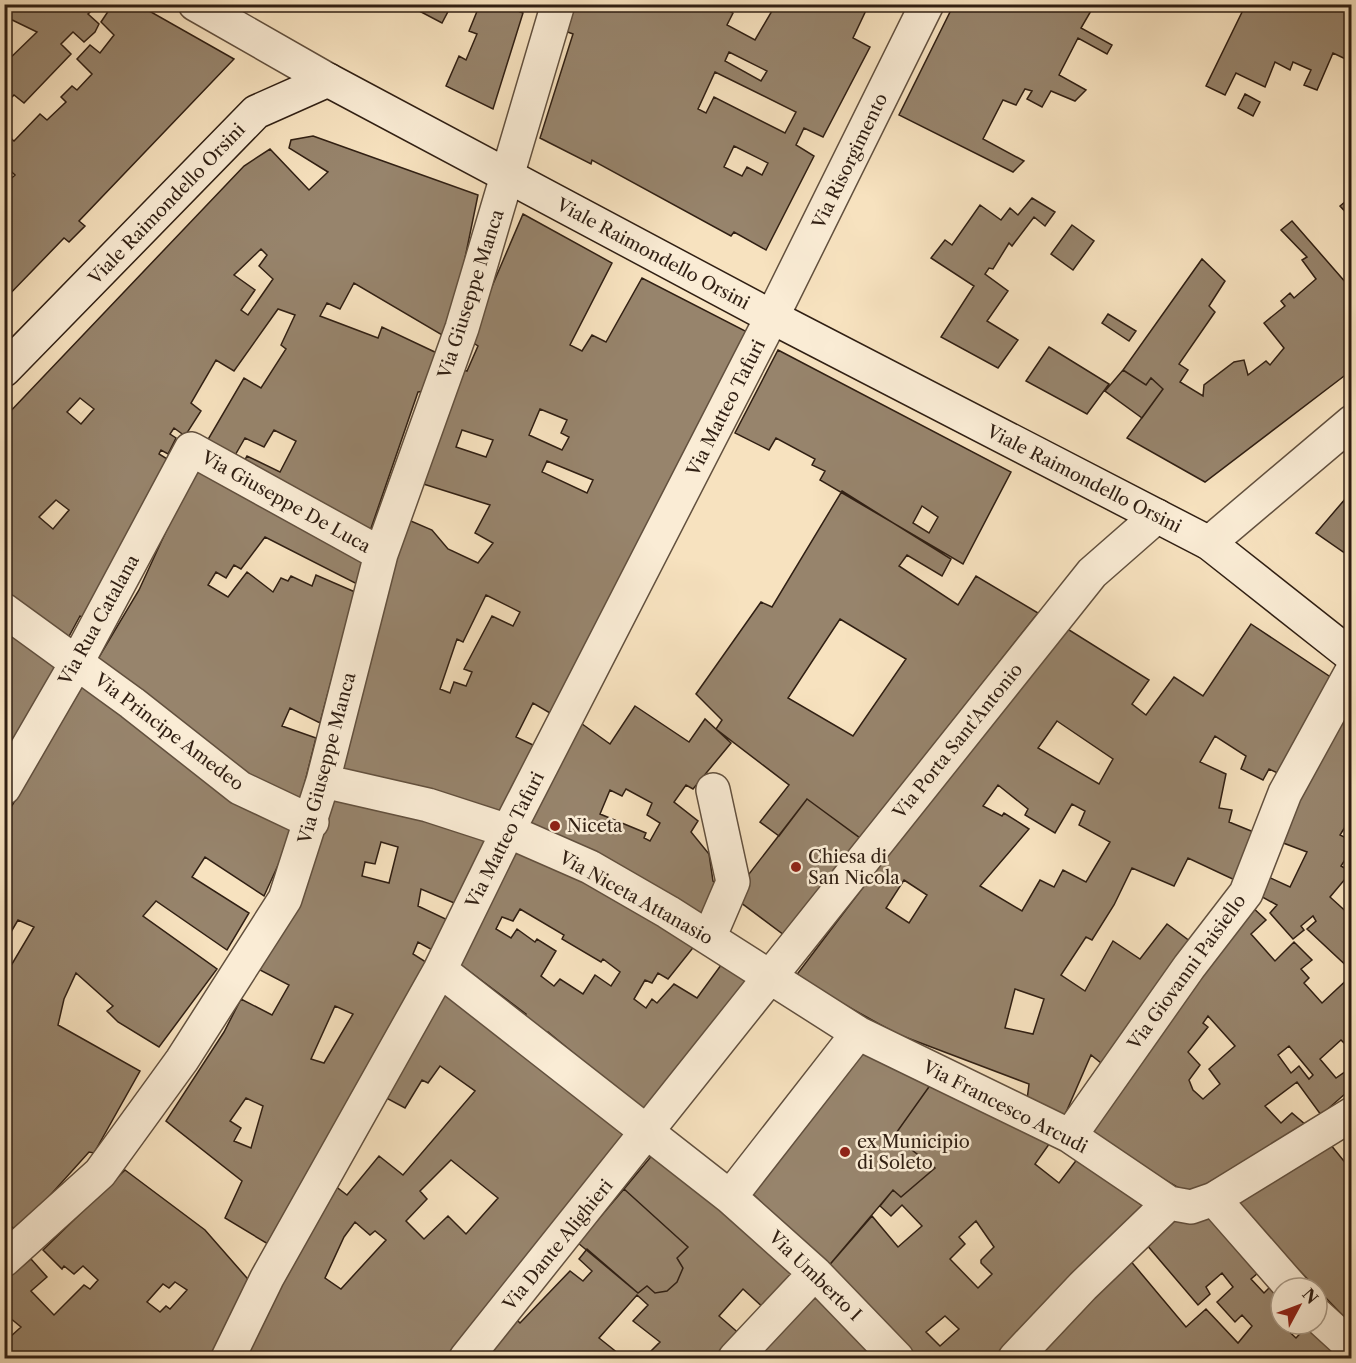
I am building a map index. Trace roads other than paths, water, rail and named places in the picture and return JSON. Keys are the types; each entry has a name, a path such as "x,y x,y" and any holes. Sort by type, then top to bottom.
{"street":[{"path":"195,4 328,80"},
{"name":"Via Giuseppe Manca","path":"4,1260 100,1173 182,1060 285,899 312,822 381,554 462,328 558,4"},
{"name":"Via Risorgimento","path":"772,317 927,4"},
{"name":"Viale Raimondello Orsini","path":"4,370 256,112 328,80 772,317 1209,543 1352,656"},
{"name":"Via Matteo Tafuri","path":"228,1359 267,1278 440,970 508,831 772,317"},
{"path":"1209,543 1352,422"},
{"name":"Via Giuseppe De Luca","path":"191,449 381,554"},
{"name":"Via Rua Catalana","path":"4,788 77,662 191,449"},
{"name":"Via Porta Sant'Antonio","path":"649,1132 1092,573 1157,516"},
{"name":"Via Principe Amedeo","path":"4,610 77,662 240,788 312,822"},
{"name":"Via Giovanni Paisiello","path":"1070,1136 1189,967 1246,893 1285,793 1352,671"},
{"name":"Via Niceta Attanasio","path":"323,781 428,806 508,831 590,867 709,938 858,1033"},
{"path":"709,938 733,882 713,790"},
{"name":"Via Umberto I","path":"440,970 730,1197 816,1273 897,1359"},
{"path":"730,1197 858,1033"},
{"name":"Via Francesco Arcudi","path":"858,1033 1070,1136 1169,1203"},
{"path":"1015,1359 1083,1286 1169,1203 1191,1207 1215,1199 1352,1114"},
{"name":"Via Dante Alighieri","path":"466,1359 649,1132"},
{"path":"1215,1199 1282,1276"},
{"path":"735,1359 816,1273"},
{"path":"1329,1326 1352,1347"}],"place":[{"name":"Niceta","path":"555,826"},
{"name":"Chiesa di San Nicola","path":"796,867"},
{"name":"ex Municipio di Soleto","path":"845,1152"}]}
